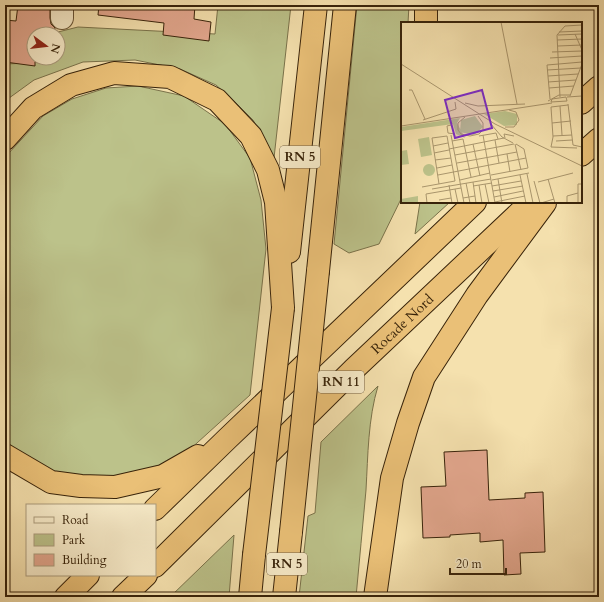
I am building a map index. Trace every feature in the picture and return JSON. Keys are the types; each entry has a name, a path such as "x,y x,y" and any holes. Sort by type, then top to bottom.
{"highway":[{"name":"RN 5","path":"250,597 316,5"},
{"name":"RN 5","path":"284,597 345,5"},
{"path":"426,5 426,22"},
{"path":"5,139 33,108 71,85 114,73 170,77 217,100 251,136 268,170 276,202 283,308"},
{"path":"582,102 599,87"},
{"path":"582,154 599,139"},
{"name":"RN 11","path":"156,508 474,203"},
{"name":"Rocade Nord","path":"156,565 353,370 530,203"},
{"path":"375,597 392,478 408,422 424,377 477,295 545,203"},
{"path":"5,455 51,482 81,486 115,487 163,476 227,439"},
{"path":"123,597 145,576"},
{"path":"51,597 76,586"}],"green space":[{"path":"218,5 291,5 274,158 253,120 235,102 216,85 180,69 135,60 83,62 34,80 5,101 5,64 26,63 26,66 66,66 66,30 78,27 215,34"},
{"path":"357,5 409,5 408,22 401,22 401,199 379,244 349,253 334,244"},
{"path":"138,86 184,96 225,124 250,158 261,200 266,249 250,395 187,452 173,461 136,475 77,478 45,468 5,441 5,160 8,154 43,116 72,99 106,88"},
{"path":"420,203 449,203 415,234"},
{"path":"378,386 370,424 366,490 356,597 299,597 308,516 315,513 321,442"},
{"path":"234,535 229,597 170,597"}],"building":[{"path":"18,5 50,5 50,18 53,26 26,26 26,65 5,62 5,20 16,21"},
{"path":"99,5 195,5 194,19 211,22 209,41 163,35 164,23 98,15"},
{"path":"487,450 489,500 525,498 525,493 543,492 545,552 520,553 521,574 504,575 503,540 480,542 480,533 450,535 450,537 423,538 421,487 446,486 444,452"}]}
